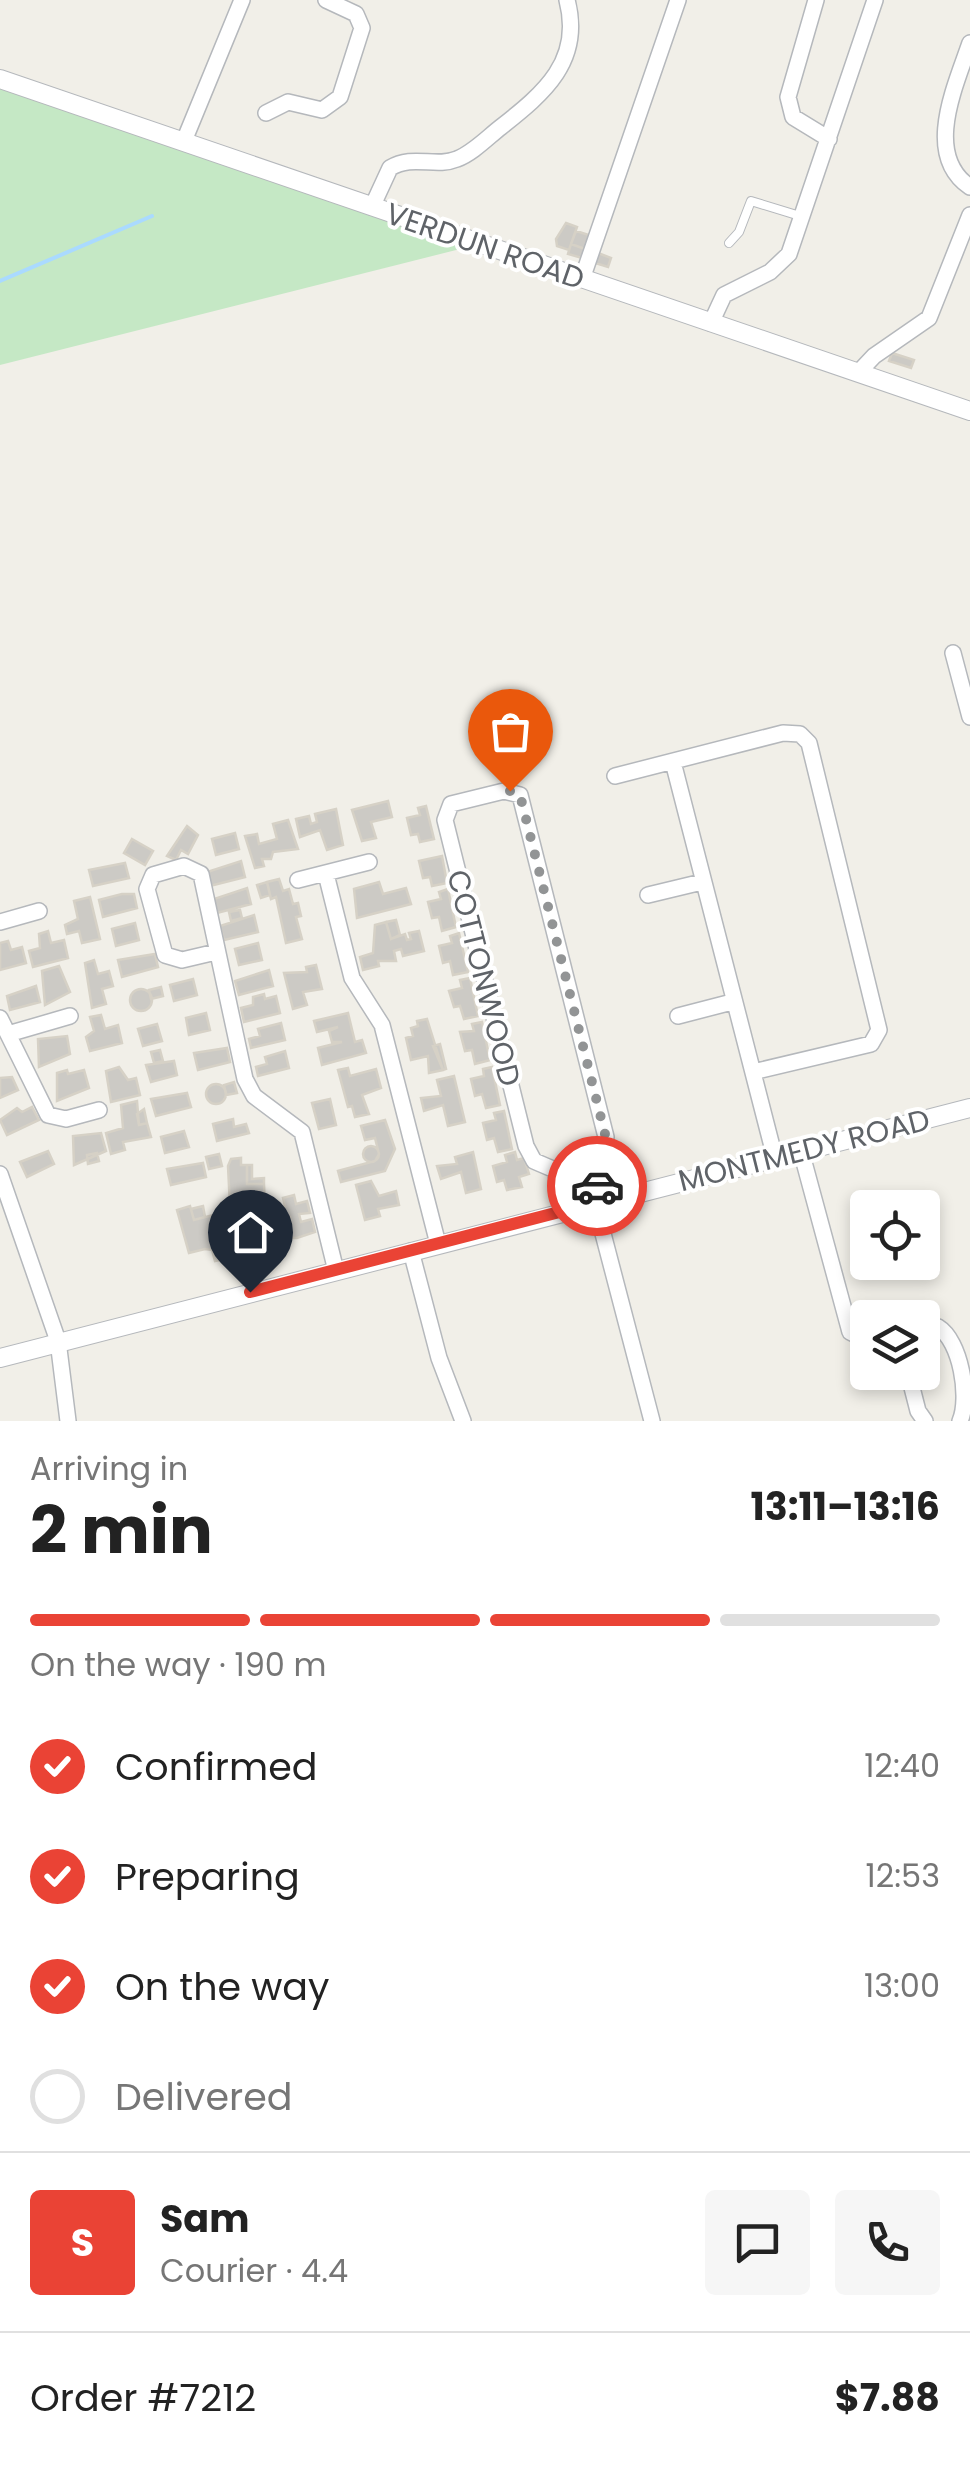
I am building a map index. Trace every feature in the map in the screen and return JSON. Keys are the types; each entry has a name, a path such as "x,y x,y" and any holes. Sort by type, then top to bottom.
{"street":[{"path":"184,141 242,0"},
{"path":"266,113 288,102 322,110 330,108 340,96 362,28 356,14 326,0"},
{"path":"372,207 390,168 412,159 459,158 546,92 559,73 570,40 567,0"},
{"path":"582,279 678,0"},
{"path":"816,0 788,97 793,117 829,139"},
{"path":"711,323 724,295 770,272 789,254 875,0"},
{"path":"970,43 949,106 946,152 955,176 970,187"},
{"name":"VERDUN ROAD","path":"0,79 970,411"},
{"path":"858,373 874,356 929,318 970,215"},
{"path":"954,654 970,717"},
{"path":"615,776 784,733 800,734 809,743 879,1030 871,1044 753,1072"},
{"path":"673,762 775,1158"},
{"name":"COTTONWOOD","path":"555,1170 534,1161 526,1146 445,820 451,804 504,792 520,795 606,1138 602,1154 590,1161"},
{"path":"298,880 368,862"},
{"path":"216,952 182,960 165,955 149,900 149,878 184,866 200,874 245,1079 254,1096 302,1132 336,1271"},
{"path":"326,874 352,978 382,1025 438,1244"},
{"path":"648,894 702,882"},
{"path":"0,922 39,911"},
{"path":"678,1016 732,1002"},
{"path":"8,1034 70,1016"},
{"path":"0,1018 48,1116 66,1119 98,1110"},
{"name":"MONTMEDY ROAD","path":"0,1358 565,1210 969,1111"},
{"path":"802,1152 850,1332"},
{"path":"565,1210 555,1170 590,1161 652,1421"},
{"path":"0,1174 58,1341 68,1421"},
{"path":"411,1251 462,1421"},
{"path":"940,1329 952,1341 966,1398 960,1421"},
{"path":"914,1390 925,1421"}],"lane":[{"path":"730,243 739,232 750,201 802,217"}],"green space":[{"path":"0,85 472,246 0,365"}],"building":[{"path":"566,223 577,227 569,250 557,246 556,239"},
{"path":"576,231 589,235 585,249 571,244"},
{"path":"571,244 585,249 582,258 568,254"},
{"path":"598,253 611,258 608,267 595,263"},
{"path":"892,353 914,360 911,368 889,361"},
{"path":"388,801 392,817 371,822 376,838 362,841 352,810"},
{"path":"426,806 434,839 420,842 418,834 411,835 407,818 420,815 418,808"},
{"path":"336,809 343,845 327,850 320,830 300,837 296,819 309,816 311,824 317,822 315,814"},
{"path":"288,820 298,849 273,852 271,859 262,859 264,866 255,868 245,836 257,834 259,844 277,839 273,824"},
{"path":"187,826 198,835 188,854 181,850 176,860 167,856"},
{"path":"235,833 239,849 216,855 212,839"},
{"path":"132,839 153,851 145,865 124,853"},
{"path":"442,856 447,883 432,886 430,877 423,878 419,861"},
{"path":"241,861 245,877 210,886 207,872"},
{"path":"125,863 129,878 93,886 89,870"},
{"path":"279,879 283,891 289,889 293,904 298,903 301,916 296,917 302,939 286,943 276,897 271,899 267,882"},
{"path":"267,882 270,895 261,898 257,885"},
{"path":"379,882 383,894 406,888 411,904 357,918 354,889"},
{"path":"247,888 251,904 217,913 214,899"},
{"path":"448,889 456,927 442,931 439,917 432,918 428,902 441,899 439,892"},
{"path":"134,894 137,908 103,917 99,900"},
{"path":"90,897 100,939 82,943 79,931 67,934 65,925 78,919 74,901"},
{"path":"240,910 242,918 231,921 229,912"},
{"path":"254,915 258,932 224,940 220,926"},
{"path":"396,920 400,935 391,939 386,922"},
{"path":"386,922 391,939 405,934 407,940 411,939 409,933 419,931 424,951 403,956 401,949 394,951 396,961 378,961 379,966 363,970 360,957 373,953 375,925"},
{"path":"135,923 139,940 116,946 112,929"},
{"path":"48,931 51,943 64,940 68,958 33,967 29,951 40,948 39,934"},
{"path":"459,933 468,972 453,975 450,961 443,963 439,946 452,943 450,936"},
{"path":"8,941 11,950 22,947 26,963 0,970 0,943"},
{"path":"258,943 262,960 239,965 235,949"},
{"path":"155,954 158,967 122,977 118,960"},
{"path":"94,960 98,974 109,971 113,986 102,989 106,1004 92,1008 85,963"},
{"path":"316,965 322,989 303,992 307,1005 293,1009 284,973 307,972 306,967"},
{"path":"59,966 70,992 45,1005 42,971"},
{"path":"269,970 273,986 239,995 235,981"},
{"path":"470,978 478,1016 464,1019 460,1006 454,1007 449,991 462,988 460,980"},
{"path":"193,979 197,995 174,1001 170,985"},
{"path":"36,986 40,1002 10,1010 7,996"},
{"path":"161,987 163,996 151,999 149,990"},
{"path":"141,989 149,992 149,1008 141,1011 133,1008 130,1000 133,992"},
{"path":"264,994 265,999 276,996 280,1013 244,1022 241,1008 253,1005 253,997"},
{"path":"206,1013 210,1030 189,1035 186,1018"},
{"path":"348,1013 355,1042 362,1040 366,1053 322,1065 318,1048 342,1042 332,1042 329,1031 338,1027 317,1032 314,1021"},
{"path":"101,1015 105,1029 118,1025 122,1043 90,1051 86,1037 94,1031 90,1017"},
{"path":"427,1019 443,1070 429,1073 428,1056 411,1060 406,1038 413,1036 411,1028 418,1026 417,1021"},
{"path":"482,1022 490,1060 475,1064 472,1050 465,1051 460,1032 474,1031 472,1024"},
{"path":"281,1023 285,1040 251,1048 249,1039 260,1036 258,1029"},
{"path":"157,1024 162,1041 143,1046 138,1029"},
{"path":"67,1036 70,1054 39,1067 38,1039"},
{"path":"440,1044 446,1069 443,1070 433,1046"},
{"path":"227,1048 230,1062 198,1070 194,1053"},
{"path":"160,1050 163,1061 154,1063 151,1052"},
{"path":"285,1051 289,1068 258,1076 256,1067 267,1064 265,1057"},
{"path":"174,1061 177,1075 151,1082 146,1065"},
{"path":"119,1067 128,1080 136,1078 140,1095 111,1102 106,1071"},
{"path":"492,1067 500,1105 486,1108 482,1094 475,1096 471,1079 484,1076 483,1069"},
{"path":"348,1068 350,1076 376,1069 381,1088 362,1095 369,1114 355,1117 352,1106 348,1107 338,1070"},
{"path":"67,1070 68,1074 84,1070 89,1088 57,1101 57,1073"},
{"path":"454,1076 465,1122 448,1126 443,1105 424,1111 421,1098 441,1096 437,1080"},
{"path":"12,1077 18,1090 0,1098 0,1078"},
{"path":"234,1082 237,1093 226,1095 224,1085"},
{"path":"212,1084 220,1084 226,1094 220,1104 212,1104 206,1098 206,1090"},
{"path":"187,1093 191,1107 156,1116 151,1099"},
{"path":"330,1099 336,1125 319,1129 312,1103"},
{"path":"137,1101 139,1125 147,1123 151,1137 123,1142 125,1150 111,1154 106,1133 123,1128 121,1105"},
{"path":"32,1107 39,1120 7,1135 0,1120 17,1108 22,1112"},
{"path":"144,1109 147,1123 139,1125 137,1114"},
{"path":"504,1111 512,1149 498,1152 494,1138 487,1140 483,1123 496,1120 494,1113"},
{"path":"233,1119 234,1127 246,1124 249,1133 217,1141 213,1124"},
{"path":"385,1120 395,1149 385,1171 341,1182 338,1171 375,1161 379,1154 375,1138 365,1140 361,1126"},
{"path":"184,1131 189,1147 165,1153 161,1137"},
{"path":"101,1133 106,1151 74,1165 73,1136"},
{"path":"371,1146 379,1154 371,1162 363,1154"},
{"path":"48,1151 54,1164 27,1177 20,1162"},
{"path":"473,1152 481,1189 466,1193 461,1172 441,1179 437,1166 457,1164 455,1157"},
{"path":"515,1152 517,1160 524,1158 529,1174 519,1177 522,1187 507,1190 504,1180 497,1182 493,1166 507,1162 505,1155"},
{"path":"97,1153 99,1161 88,1164 87,1155"},
{"path":"219,1154 222,1166 209,1169 206,1157"},
{"path":"241,1158 241,1165 247,1165 247,1184 264,1184 265,1205 230,1207 228,1166 231,1159"},
{"path":"203,1163 206,1177 171,1185 167,1169"},
{"path":"247,1165 252,1165 252,1179 264,1178 264,1184 247,1184"},
{"path":"588,1168 590,1175 562,1183 560,1175"},
{"path":"371,1181 379,1196 396,1191 399,1205 378,1209 380,1216 365,1220 356,1185"},
{"path":"294,1195 296,1204 307,1201 310,1213 299,1214 301,1222 312,1219 315,1232 297,1238 292,1238 290,1217 280,1219 277,1208 285,1206 283,1198"},
{"path":"190,1206 194,1220 217,1214 230,1258 215,1261 212,1250 205,1249 189,1253 177,1210"},
{"path":"203,1206 205,1217 194,1220 191,1209"},
{"path":"244,1213 250,1235 234,1239 229,1217"},
{"path":"232,1227 234,1239 226,1241 223,1229"}],"waterway":[{"path":"0,281 152,216"}],"way so far":[{"path":"510,791 520,795 606,1138 602,1154 590,1161 597,1186"}],"route":[{"path":"250,1292 602,1201 597,1186"}]}
